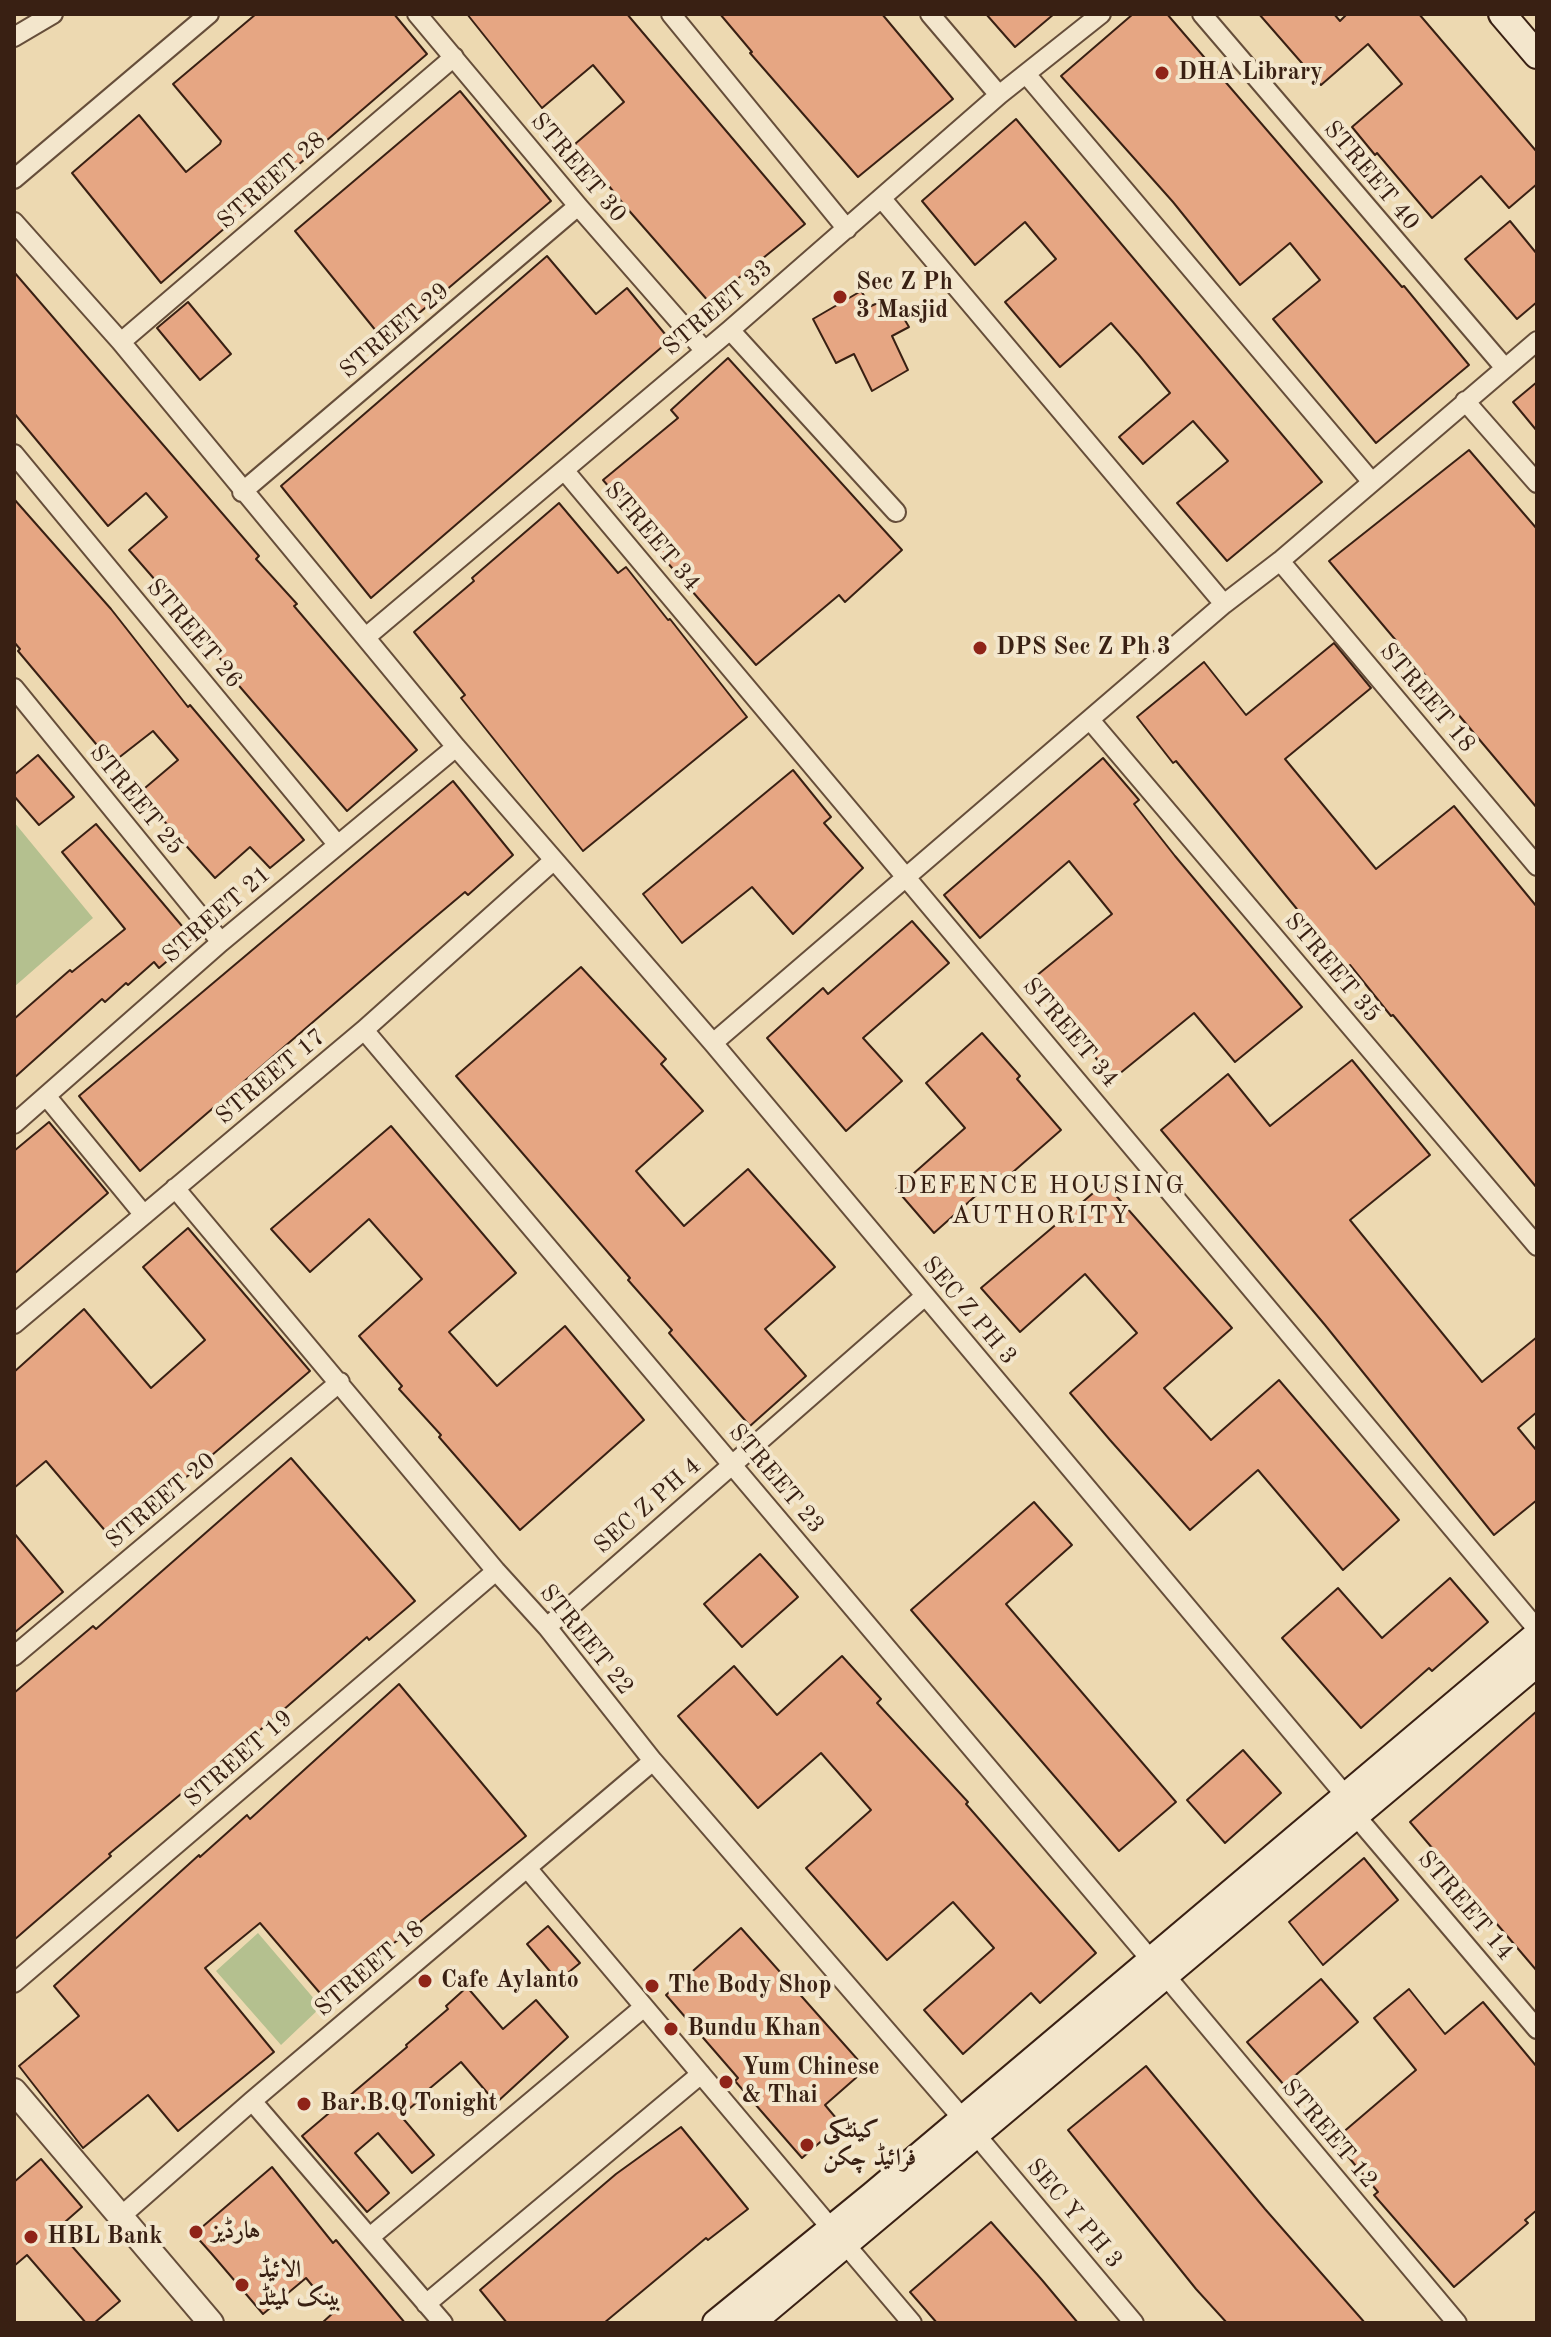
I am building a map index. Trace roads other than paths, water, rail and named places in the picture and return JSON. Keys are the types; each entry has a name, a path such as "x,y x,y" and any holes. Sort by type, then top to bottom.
{"main road":[{"path":"1502,14 1537,55"},
{"path":"716,2323 838,2236 970,2127 1350,1805 1537,1632"},
{"path":"1350,1805 1537,1663"},
{"path":"751,2323 838,2236"}],"street":[{"path":"14,37 53,14"},
{"path":"14,179 209,14"},
{"name":"STREET 30","path":"417,14 705,351"},
{"path":"671,14 847,229"},
{"path":"930,14 999,95"},
{"name":"STREET 33","path":"366,637 730,330 999,95 1101,14"},
{"name":"STREET 40","path":"1202,14 1505,368"},
{"name":"STREET 28","path":"121,342 454,57"},
{"path":"1026,74 1371,481"},
{"path":"882,199 1224,604"},
{"name":"STREET 29","path":"242,492 578,206"},
{"name":"SEC Z PH 3","path":"14,222 121,342 242,492 553,861 713,1043 1350,1805"},
{"path":"730,330 896,512"},
{"path":"713,1043 1224,604 1280,561 1537,341"},
{"path":"1465,401 1537,483"},
{"name":"STREET 26","path":"14,454 337,844"},
{"name":"STREET 34","path":"564,470 1537,1632"},
{"name":"STREET 18","path":"1280,561 1537,866"},
{"name":"STREET 25","path":"14,688 221,942"},
{"name":"STREET 35","path":"1090,720 1537,1246"},
{"name":"STREET 21","path":"14,1124 221,942 456,747"},
{"name":"STREET 17","path":"14,1324 364,1030 553,861"},
{"name":"STREET 23","path":"364,1030 1158,1968"},
{"path":"47,1097 144,1215"},
{"name":"STREET 22","path":"175,1188 496,1571 547,1627 653,1761 970,2127"},
{"name":"SEC Z PH 4","path":"547,1627 925,1296"},
{"name":"STREET 20","path":"14,1656 340,1382"},
{"name":"STREET 19","path":"14,1983 496,1571"},
{"name":"STREET 18","path":"120,2217 653,1761"},
{"name":"STREET 14","path":"1350,1805 1537,2029"},
{"path":"527,1868 912,2323"},
{"name":"STREET 12","path":"1158,1968 1457,2323"},
{"path":"370,2237 644,2007"},
{"path":"426,2304 701,2074"},
{"path":"14,2091 211,2323"},
{"path":"252,2101 443,2323"},
{"name":"SEC Y PH 3","path":"970,2127 1134,2323"}],"place":[{"name":"DHA Library","path":"1162,73"},
{"name":"Sec Z Ph 3 Masjid","path":"840,297"},
{"name":"DPS Sec Z Ph 3","path":"980,648"},
{"name":"Cafe Aylanto","path":"425,1981"},
{"name":"The Body Shop","path":"652,1986"},
{"name":"Bundu Khan","path":"671,2029"},
{"name":"Yum Chinese & Thai","path":"726,2082"},
{"name":"Bar.B.Q Tonight","path":"304,2104"},
{"name":"کینٹکی فرائیڈ چکن","path":"807,2145"},
{"name":"ہارڈیز","path":"196,2232"},
{"name":"HBL Bank","path":"31,2237"},
{"name":"الائیڈ بینک لمیٹڈ","path":"242,2285"}],"district":[{"name":"DEFENCE HOUSING AUTHORITY","path":"1041,1201"}]}
